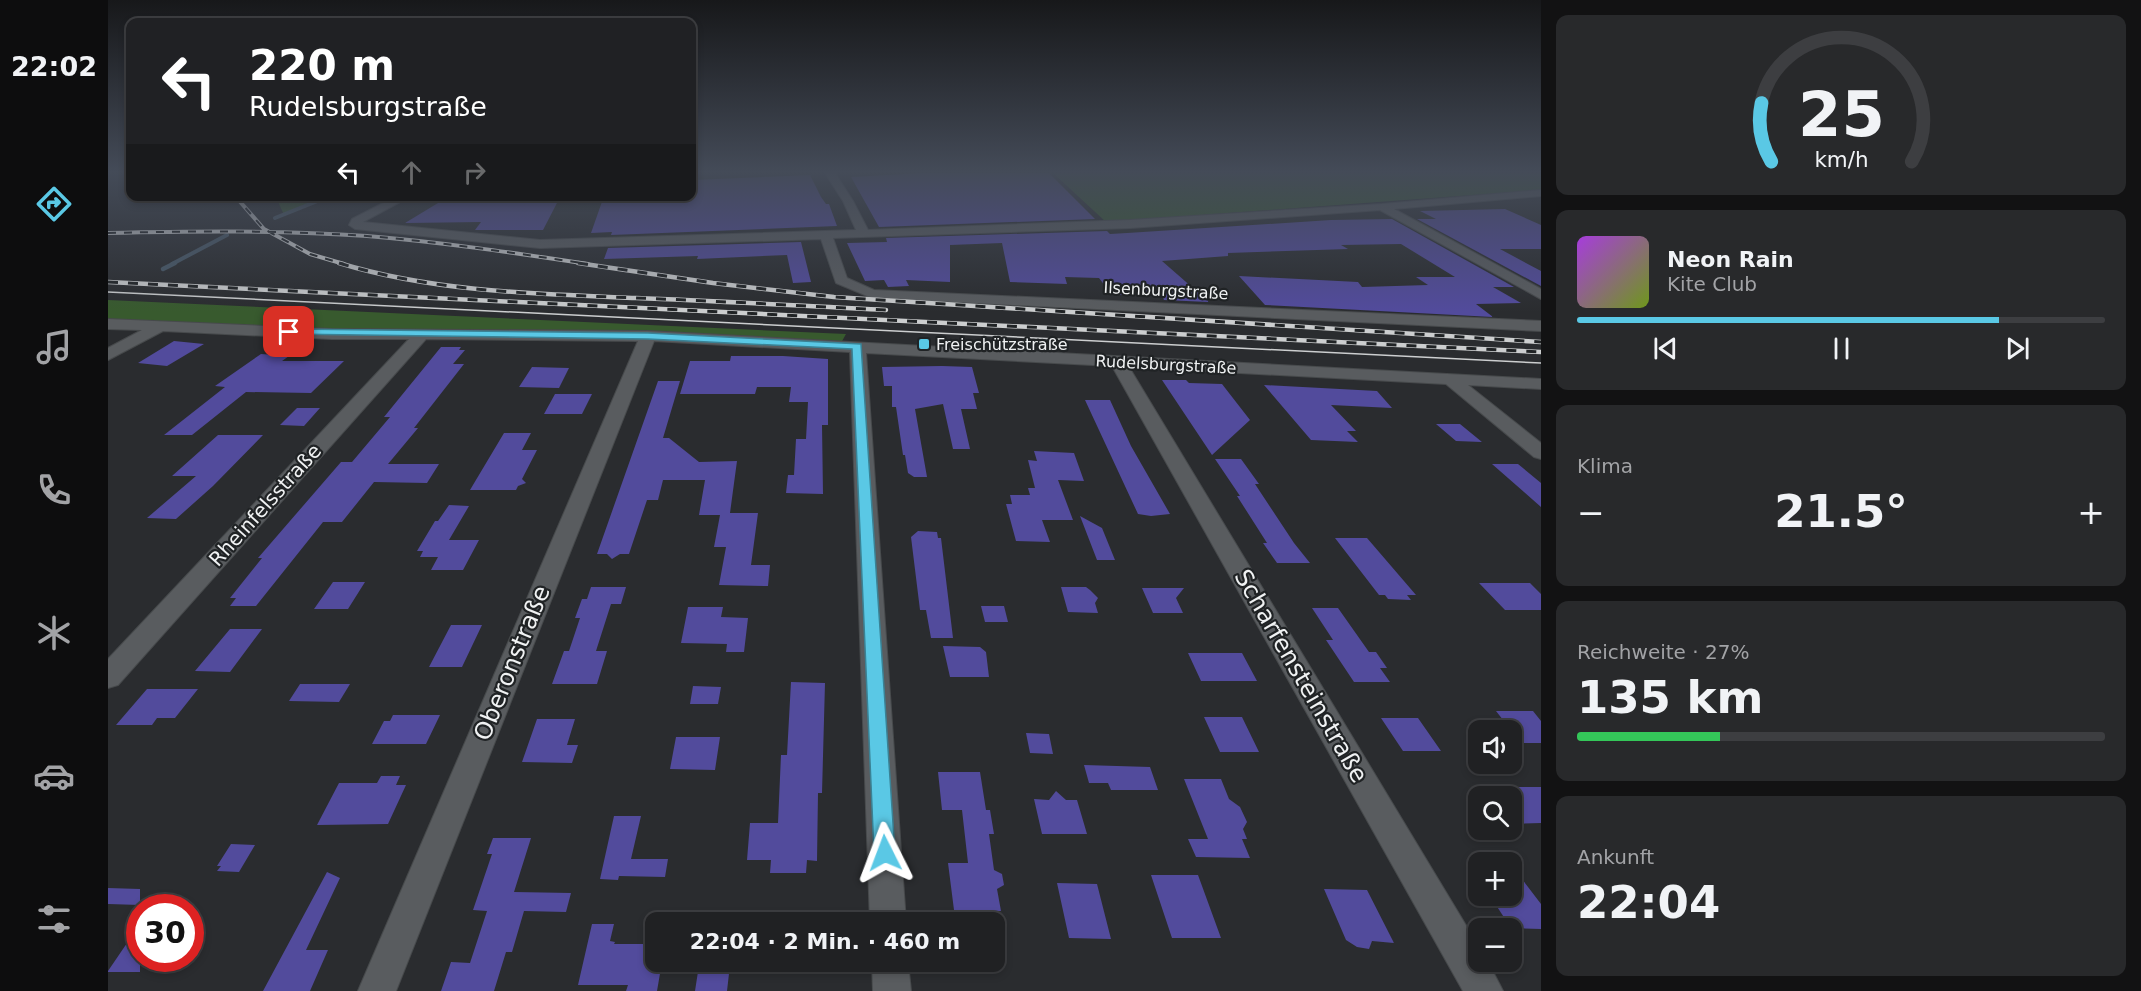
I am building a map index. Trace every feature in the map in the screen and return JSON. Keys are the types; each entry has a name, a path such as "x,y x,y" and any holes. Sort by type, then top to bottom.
{"street":[{"path":"360,219 355,225 540,244 1130,224 1200,219"},
{"path":"857,219 863,233"},
{"path":"1404,219 1541,295"},
{"name":"Ilsenburgstraße","path":"825,234 841,280 872,294 1541,326"},
{"name":"Rudelsburgstraße","path":"108,324 332,334 648,336 1541,384"},
{"path":"108,355 162,326"},
{"name":"Rheinfelsstraße","path":"108,676 422,334"},
{"name":"Oberonstraße","path":"377,991 648,336"},
{"path":"858,346 887,912"},
{"name":"Scharfensteinstraße","path":"1118,361 1484,991"},
{"path":"1450,379 1541,453"},
{"path":"891,972 892,991"}],"green space":[{"path":"1103,219 1143,219 1106,222"},
{"path":"108,300 846,334 841,343 334,332 108,321"}],"building":[{"path":"411,219 549,219 543,230 475,230 481,222 405,223"},
{"path":"596,219 835,219 837,226 611,235 612,232 591,233"},
{"path":"875,219 1088,219 879,227"},
{"path":"1392,219 1514,287 1493,287 1521,303 1476,304 1493,317 1265,305 1239,276 1358,282 1362,287 1428,285 1416,277 1455,277 1401,244 1341,245 1348,249 1228,253 1228,256 1162,261 1209,302 1164,300 1162,295 1112,295 1099,278 1065,277 1067,284 1010,282 1002,243 950,245 950,282 906,280 909,286 888,287 884,280 865,281 847,243 887,242 886,238 1107,231 1110,234 1331,220"},
{"path":"1417,219 1528,219 1541,225 1541,249 1500,249 1541,271 1541,286"},
{"path":"801,242 811,282 793,283 787,255 697,259 698,256 604,259 608,248"},
{"path":"174,341 204,344 167,366 138,363"},
{"path":"441,347 461,347 459,350 465,350 453,364 464,364 414,428 418,428 388,464 439,464 427,483 374,482 342,522 323,522 256,606 230,606 236,598 230,598 262,558 258,558 341,462 352,462 390,417 384,417"},
{"path":"261,354 289,356 282,361 344,361 311,393 246,392 192,435 164,435 225,387 215,386"},
{"path":"731,356 828,359 828,425 822,425 823,494 786,493 788,475 794,475 796,439 806,439 808,402 789,402 791,387 757,387 755,394 680,394 690,361 730,361"},
{"path":"532,367 569,368 559,388 519,387"},
{"path":"882,367 972,367 979,393 973,393 977,409 961,409 970,449 953,449 943,404 915,409 927,477 914,477 908,473 896,407 892,407 892,386 884,386"},
{"path":"1162,380 1222,384 1250,420 1212,455"},
{"path":"658,381 680,381 663,438 669,438 699,462 737,461 730,513 758,513 751,565 770,565 768,586 719,585 726,547 714,547 720,515 699,515 705,480 663,480 658,500 647,500 629,554 620,554 612,559 607,554 597,554"},
{"path":"1264,385 1377,391 1392,408 1331,405 1356,431 1347,431 1358,442 1311,440"},
{"path":"555,394 592,394 582,414 544,414"},
{"path":"1085,400 1110,400 1131,446 1170,514 1151,516 1138,514"},
{"path":"297,408 320,408 304,426 280,425"},
{"path":"1436,424 1460,424 1482,442 1456,441"},
{"path":"504,433 531,433 522,450 537,450 522,479 526,483 518,486 516,490 470,490"},
{"path":"218,435 263,435 213,486 176,519 147,518 196,476 172,476"},
{"path":"1034,451 1074,453 1084,481 1058,480 1073,520 1042,520 1050,542 1016,541 1006,504 1012,504 1010,495 1030,495 1028,488 1035,488 1028,460 1037,461"},
{"path":"1215,459 1241,459 1259,484 1255,484 1294,543 1310,563 1277,563 1237,496 1240,496"},
{"path":"1492,464 1518,464 1541,483 1541,507"},
{"path":"449,505 469,506 449,540 479,540 463,570 431,570 438,557 420,557 423,551 417,551 435,521 438,521"},
{"path":"1080,516 1102,528 1115,560 1097,560"},
{"path":"918,531 937,532 938,538 941,538 953,638 931,638 926,610 920,610 911,537"},
{"path":"1335,538 1367,538 1416,595 1407,595 1411,600 1388,599 1385,595 1379,595"},
{"path":"333,582 365,582 348,609 314,609"},
{"path":"1479,583 1530,583 1541,594 1541,610 1505,610"},
{"path":"591,587 626,587 621,604 611,604 596,651 607,651 597,684 552,684 564,651 569,651 580,618 575,618 582,599 587,599"},
{"path":"1061,587 1086,587 1098,598 1095,603 1098,613 1068,612"},
{"path":"1142,588 1184,588 1176,598 1183,613 1153,613"},
{"path":"981,606 1004,606 1008,622 985,622"},
{"path":"688,607 723,607 721,617 748,618 744,652 726,652 727,644 681,643"},
{"path":"1312,608 1338,608 1369,652 1376,652 1387,668 1380,668 1390,682 1354,682 1326,640 1333,640"},
{"path":"451,625 482,625 462,667 429,667"},
{"path":"230,629 262,629 230,672 195,671"},
{"path":"943,646 980,647 986,652 989,677 950,677"},
{"path":"1188,653 1242,653 1257,681 1201,681"},
{"path":"791,682 825,683 822,793 818,793 817,861 807,860 806,873 770,873 771,860 747,860 750,823 778,823 781,755 787,755"},
{"path":"300,684 350,684 339,702 289,701"},
{"path":"693,686 721,687 718,704 690,704"},
{"path":"147,689 198,689 175,718 157,718 152,725 116,725"},
{"path":"1496,711 1533,711 1541,721 1541,743 1522,743 1522,720 1503,720"},
{"path":"393,715 440,715 426,744 372,744 384,721 390,721"},
{"path":"1204,717 1242,717 1259,752 1220,752"},
{"path":"1381,718 1418,718 1441,751 1403,751"},
{"path":"537,719 575,719 567,745 578,745 572,763 522,762"},
{"path":"1026,733 1049,734 1053,754 1030,753"},
{"path":"676,737 720,737 715,770 670,769"},
{"path":"1084,765 1150,767 1158,790 1111,790 1108,783 1089,783"},
{"path":"938,772 980,772 986,810 990,810 994,834 989,834 994,870 1002,874 1004,885 997,889 1001,911 954,910 948,863 968,863 962,810 942,810"},
{"path":"381,776 400,776 396,785 406,785 388,824 317,825 339,783 377,783"},
{"path":"1184,779 1221,779 1229,799 1240,807 1247,822 1243,829 1247,839 1242,839 1250,858 1196,857 1188,839 1208,839"},
{"path":"1522,787 1541,787 1541,823 1522,824"},
{"path":"1056,791 1066,800 1077,800 1087,834 1042,834 1034,799 1049,800"},
{"path":"614,816 641,816 631,859 668,859 665,877 619,876 618,880 600,879"},
{"path":"493,838 531,838 514,892 571,893 566,912 524,911 512,952 506,952 494,991 441,991 451,962 470,963 487,911 473,910 492,854 487,854"},
{"path":"231,844 255,845 239,872 217,871 221,866 217,866"},
{"path":"327,872 340,878 306,950 328,950 310,991 263,991"},
{"path":"1151,875 1198,875 1221,938 1172,938"},
{"path":"1522,879 1541,904 1541,929 1522,928 1522,918 1504,918 1497,906 1522,906"},
{"path":"1057,883 1097,884 1111,939 1069,938"},
{"path":"108,888 140,889 140,894 126,894 126,905 108,904"},
{"path":"1324,889 1367,890 1394,943 1372,941 1369,949 1357,947 1346,940"},
{"path":"592,924 614,924 610,941 615,942 614,944 645,944 645,972 660,972 657,991 626,991 628,985 578,985"},
{"path":"126,945 126,972 108,971"},
{"path":"698,972 729,972 727,991 695,991"}],"waterway":[{"path":"172,264 227,235"},
{"path":"163,269 175,263"}],"tram line":[{"path":"108,292 1541,363"}],"railway":[{"path":"255,219 270,233"},
{"path":"108,233 270,233"},
{"path":"270,233 367,236 588,264"},
{"path":"270,233 310,254 344,264"},
{"path":"339,263 412,280 486,290 886,310"},
{"path":"578,263 713,283 834,297 1541,342"},
{"path":"108,282 1541,352"}],"place":[{"name":"Freischützstraße","path":"924,344"}],"route":[{"path":"289,332 648,336 858,346 885,853"}]}
